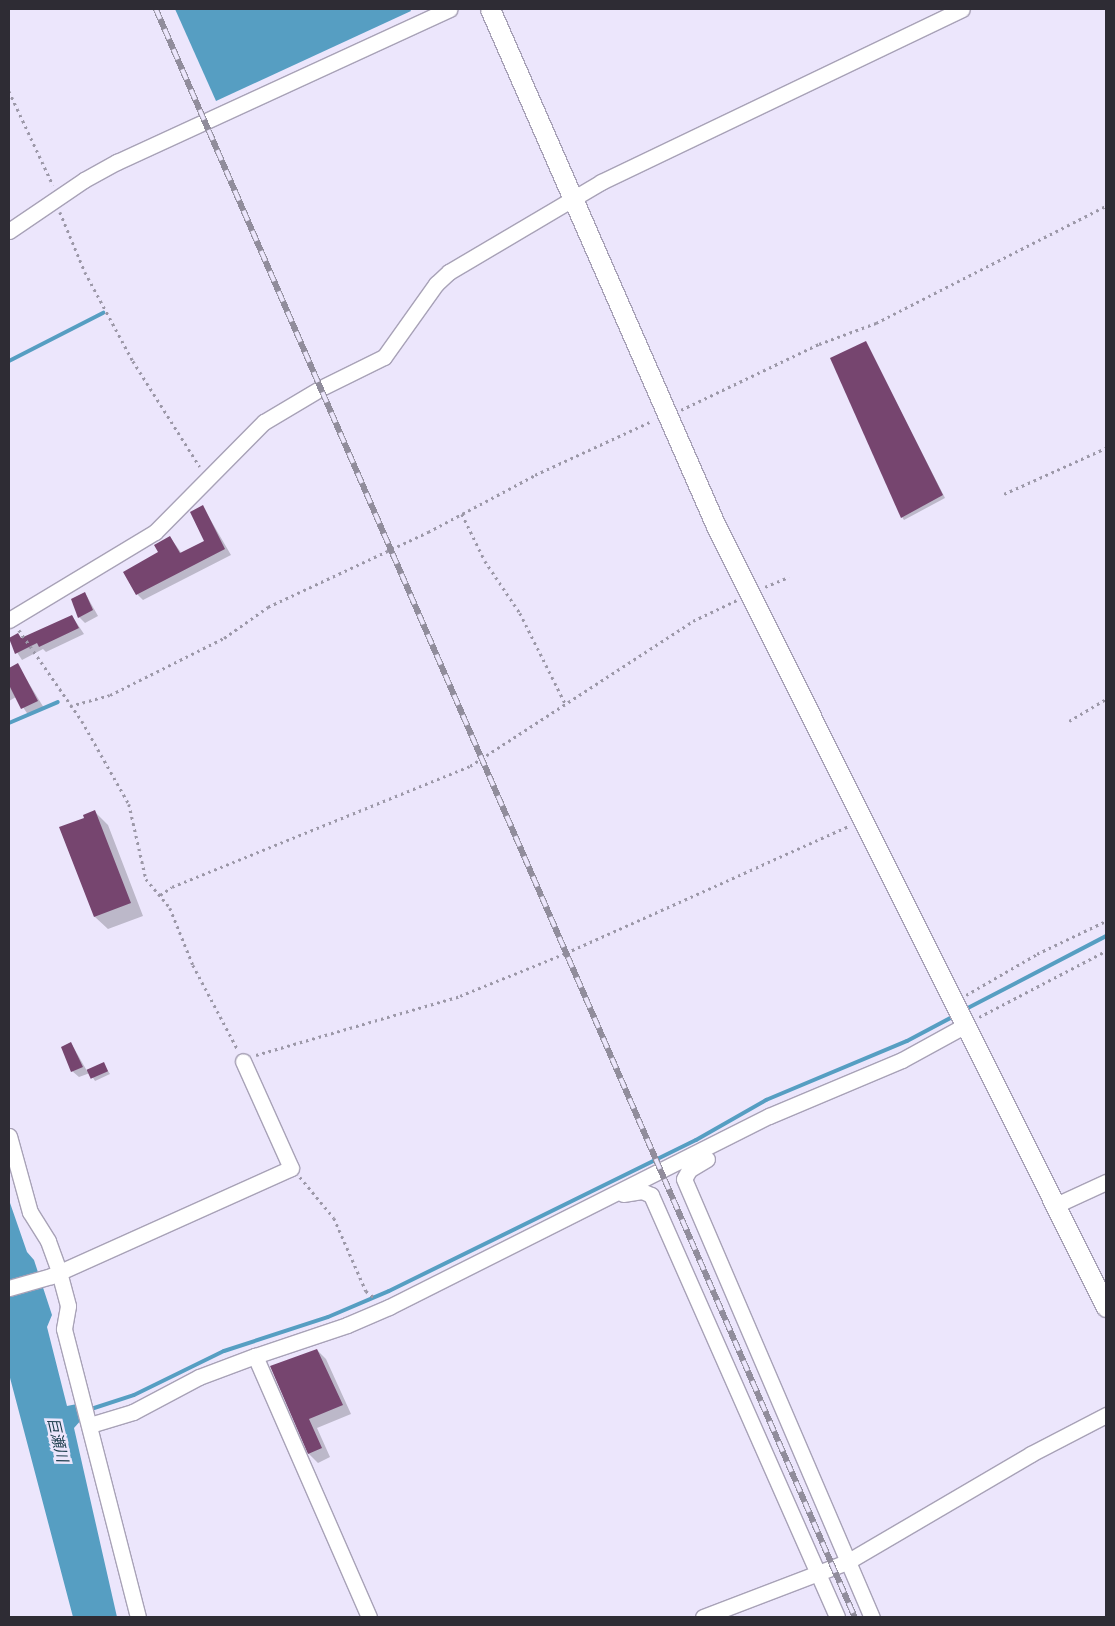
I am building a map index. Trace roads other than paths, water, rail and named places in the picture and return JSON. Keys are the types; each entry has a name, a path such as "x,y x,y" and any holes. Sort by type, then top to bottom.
{"street":[{"path":"9,232 58,196 117,162 204,119 449,9"},
{"path":"490,9 667,415 749,593 1106,1307"},
{"path":"10,619 155,532 264,422 320,388 384,357 436,284 449,272 573,198 962,9"},
{"path":"89,1422 133,1412 199,1377 347,1325 389,1307 745,1129 902,1060 965,1024"},
{"path":"9,1288 55,1274 291,1168 243,1061"},
{"path":"745,1129 722,1151 689,1170 684,1179 872,1617"},
{"path":"9,1136 30,1212 48,1241 55,1274 68,1306 64,1329 138,1617"},
{"path":"1056,1205 1106,1182"},
{"path":"617,1194 629,1195 642,1191 651,1195 837,1617"},
{"path":"255,1356 369,1617"},
{"path":"703,1617 847,1562 1015,1463 1106,1415"}],"water":[{"path":"175,9 410,9 411,11 216,101"},
{"name":"巨瀬川","path":"9,1200 27,1252 34,1260 52,1315 47,1327 67,1406 77,1404 82,1419 74,1428 117,1617 73,1617 9,1374"}],"waterway":[{"path":"9,361 103,313"},
{"path":"9,723 58,702"},
{"path":"964,1010 1106,936"},
{"path":"88,1410 134,1395 224,1351 328,1317 389,1291 696,1140 766,1100 907,1041 954,1016"}],"railway":[{"path":"156,9 855,1617"}]}
